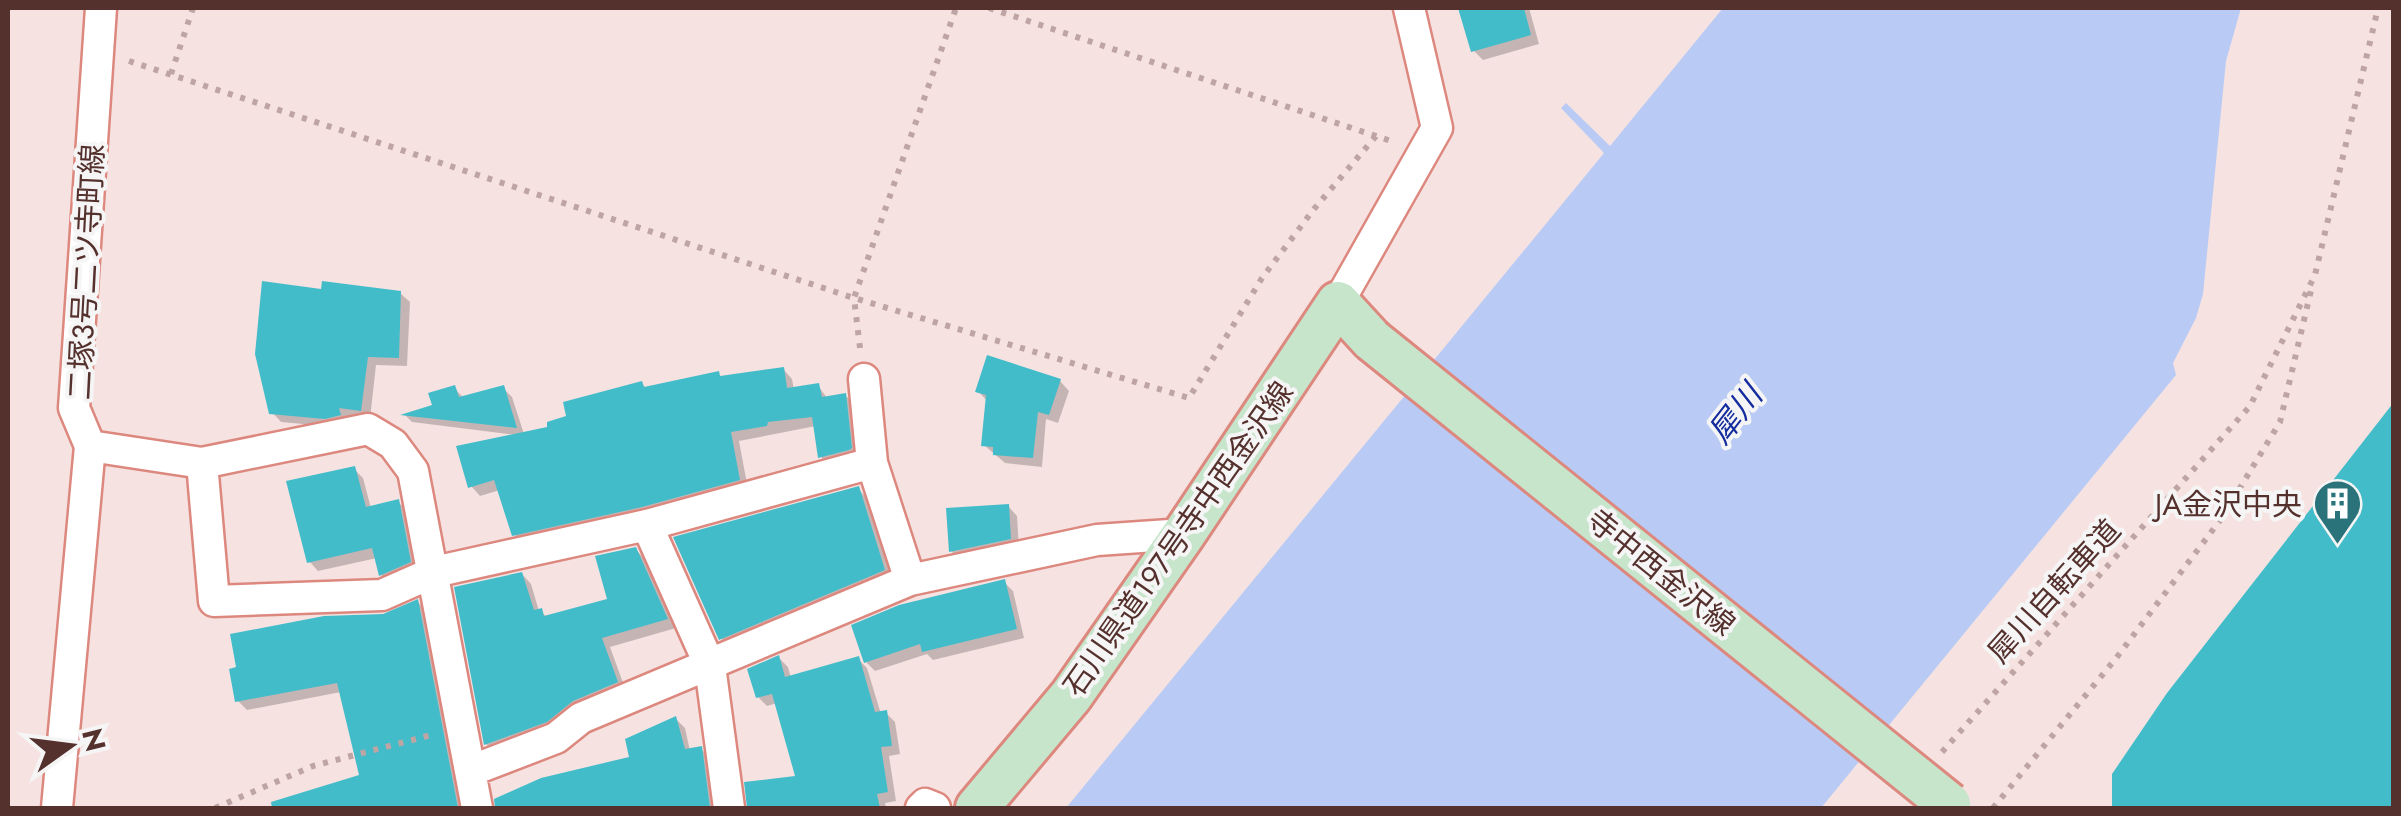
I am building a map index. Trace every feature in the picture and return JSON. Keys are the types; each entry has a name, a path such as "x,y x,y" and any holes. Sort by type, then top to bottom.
{"main road":[{"name":"寺中西金沢線","path":"1338,303 1372,340 1952,806"},
{"name":"石川県道197号寺中西金沢線","path":"977,808 1070,696 1338,303"}],"street":[{"name":"二塚3号二ツ寺町線","path":"100,8 74,408 90,446 202,463 368,429 393,444 413,471 478,808"},
{"path":"1338,303 1438,128 1409,8"},
{"path":"864,379 872,462 910,580"},
{"path":"57,808 90,446"},
{"path":"202,463 214,601 382,595 434,572 647,525 872,462"},
{"path":"647,525 710,666 729,808"},
{"path":"470,771 556,738 581,718 910,580 1097,540 1184,534"},
{"path":"921,808 925,804 935,808"}],"path":[{"path":"170,74 193,8"},
{"path":"864,379 854,298 956,8"},
{"path":"989,8 1424,152"},
{"name":"犀川自転車道","path":"1942,753 2250,406 2314,275 2378,8"},
{"path":"100,52 854,298 1189,398 1262,278 1376,136"},
{"path":"1993,808 2117,657 2221,520 2280,422 2314,275"},
{"path":"215,808 313,766 460,727"}],"water":[{"name":"犀川","path":"1723,8 2241,8 2226,61 2203,294 2196,318 2173,363 2176,375 1821,808 1066,808 1604,153 1561,108 1566,103 1610,146"}],"building":[{"path":"1458,8 1524,8 1531,35 1471,52"},
{"path":"262,281 321,289 322,281 401,291 399,358 368,357 361,411 339,408 341,415 325,419 269,414 255,354"},
{"path":"987,355 1061,379 1049,415 1038,412 1033,458 993,455 993,447 981,446 986,395 975,392"},
{"path":"784,367 787,388 819,383 822,397 846,393 852,448 818,458 812,417 768,422 767,426 731,432 740,480 512,536 494,480 468,488 456,446 547,427 547,422 566,416 563,402 642,381 644,387 719,371 720,376"},
{"path":"455,385 459,397 504,385 517,428 400,415 432,405 428,393"},
{"name":"JA金沢中央","path":"2394,402 2394,808 2112,808 2112,774 2167,693"},
{"path":"355,466 366,507 399,499 411,562 379,576 372,548 307,563 286,481"},
{"path":"859,486 885,570 719,640 673,537"},
{"path":"1009,504 1011,539 949,552 946,508"},
{"path":"636,547 668,619 602,638 618,682 573,701 547,722 484,745 454,587 522,572 534,610 542,608 544,616 607,599 595,556"},
{"path":"1005,579 1017,629 922,652 920,644 864,663 851,625 899,605"},
{"path":"418,599 458,808 272,808 271,802 359,775 337,683 235,702 229,669 236,667 230,634 324,616 383,614"},
{"path":"779,655 785,677 859,656 875,712 887,710 892,746 881,747 888,792 877,794 880,808 747,808 744,782 795,776 772,694 756,698 747,669"},
{"path":"676,716 685,749 702,746 710,808 495,808 494,799 541,778 629,757 625,739"}],"place":[{"name":"JA金沢中央","path":"2337,546"}]}
